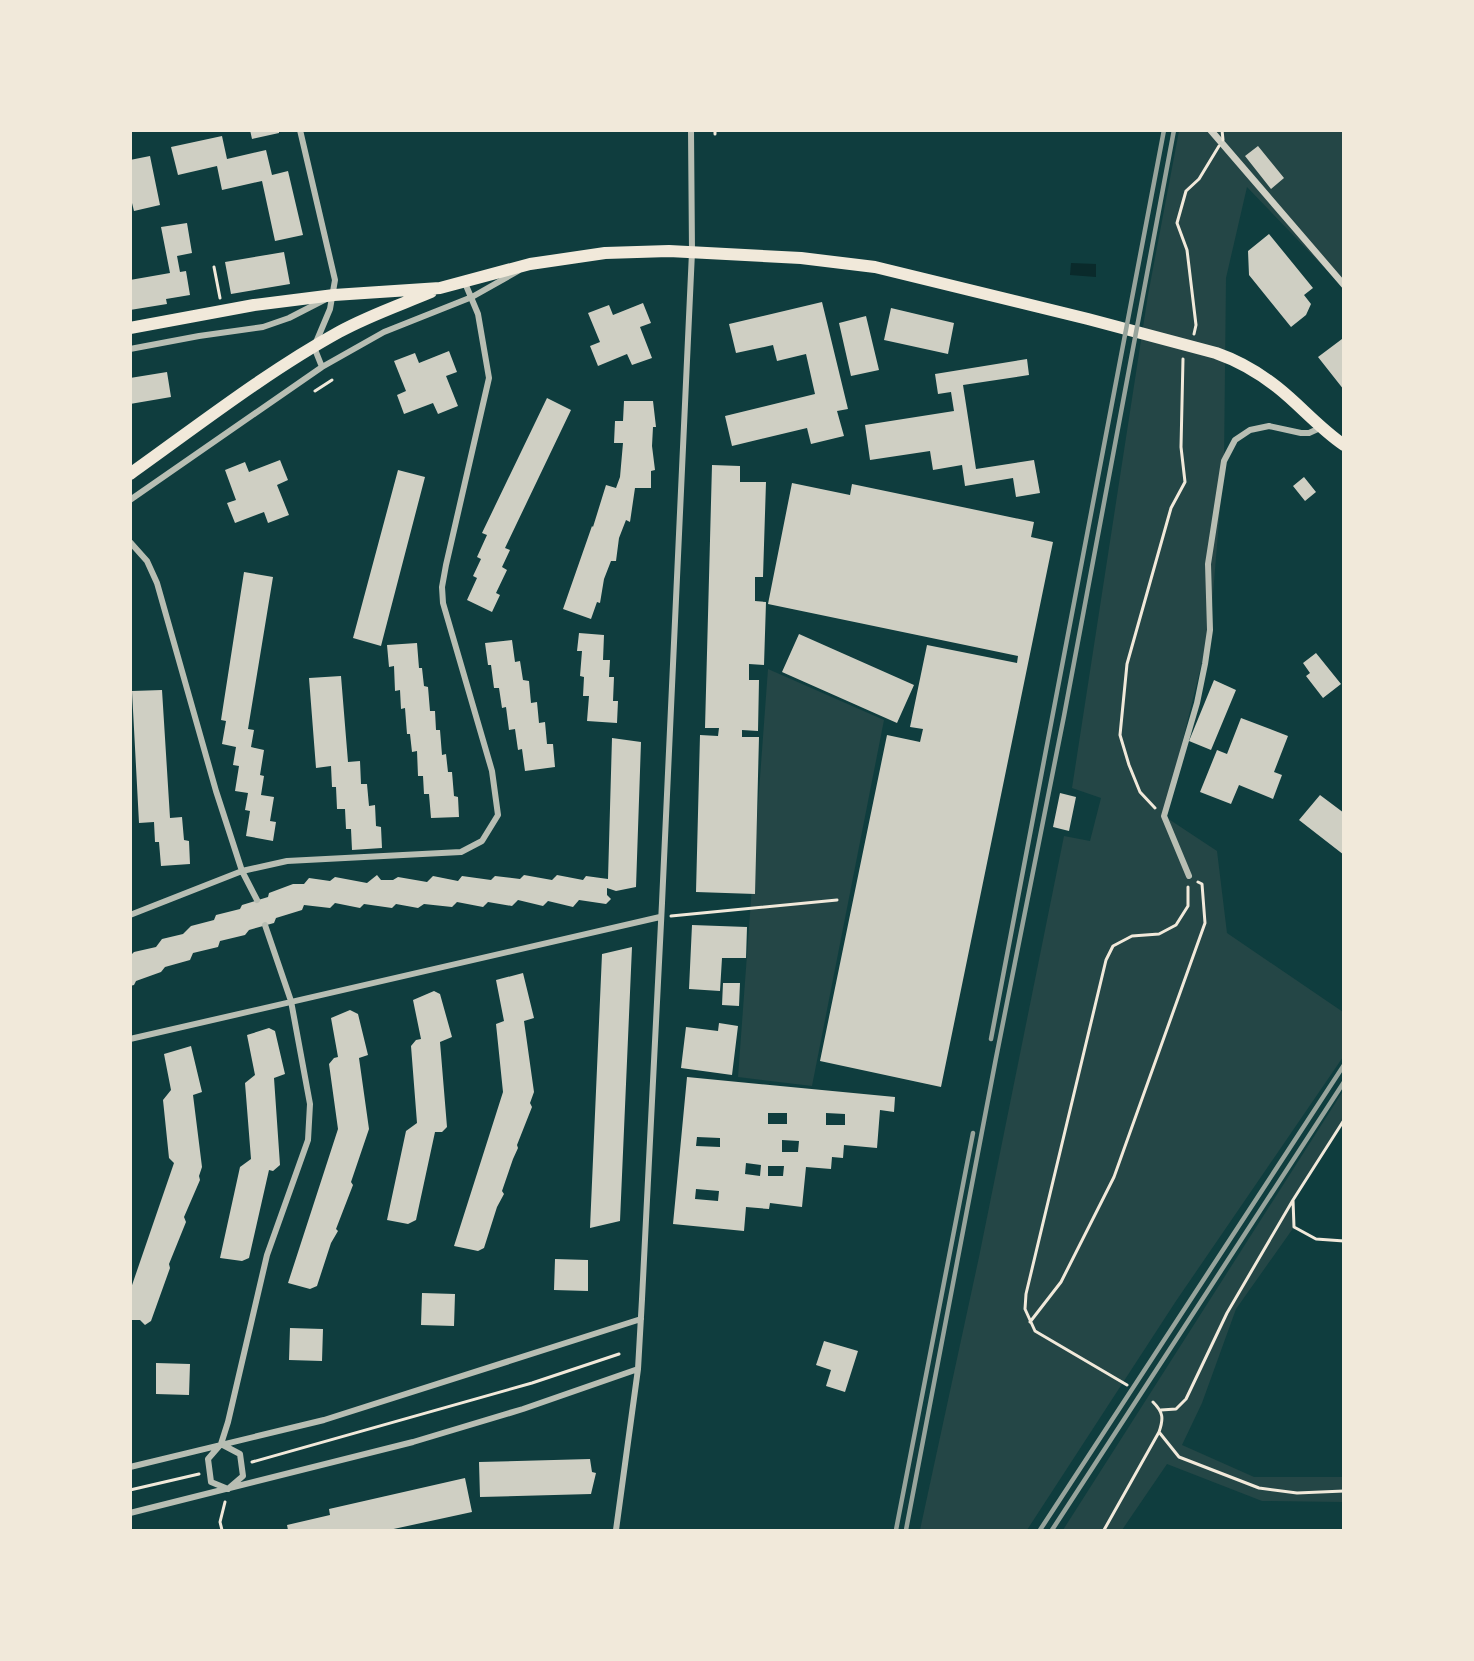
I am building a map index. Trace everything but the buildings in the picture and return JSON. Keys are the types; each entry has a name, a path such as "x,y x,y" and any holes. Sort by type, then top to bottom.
{"main road":[{"path":"130,328 254,305 334,295 440,288 530,264 605,253 669,251 858,264 933,280 1216,353 1239,362 1267,379 1320,428 1344,445"},
{"path":"130,474 314,347 348,327 440,288"}],"street":[{"path":"300,130 335,280 330,309 314,347 322,367"},
{"path":"616,1530 638,1369 641,1319 692,252 691,130"},
{"path":"130,500 322,367 384,332 472,297 530,264"},
{"path":"130,915 242,871 287,861 461,852 482,841 498,815 492,771 443,603 442,592 446,565 488,385 486,356 478,314 465,283"},
{"path":"130,349 273,324 334,295"},
{"path":"1189,876 1164,816 1197,703 1205,664 1210,630 1208,564 1226,454 1235,440 1250,430 1269,426 1309,433 1320,428"},
{"path":"130,542 147,561 157,583 216,791 242,871 257,900"},
{"path":"130,1039 660,917"},
{"path":"228,1489 211,1482 208,1459 221,1444 228,1422 267,1254 308,1140 310,1104 291,1001 265,925"},
{"path":"130,1467 324,1420 641,1319"},
{"path":"130,1513 413,1442 523,1409 638,1369"},
{"path":"221,1444 240,1454 243,1476 228,1489"}],"path":[{"path":"1222,130 1223,140"},
{"path":"1193,338 1196,325 1187,250 1177,224 1186,191 1199,179 1219,146"},
{"path":"214,267 221,304"},
{"path":"1164,816 1140,792 1120,735 1127,664 1171,508 1185,482 1182,447 1183,358"},
{"path":"315,391 332,380"},
{"path":"1030,1322 1061,1282 1114,1177 1205,923 1202,884 1189,876 1188,906 1176,925 1160,934 1132,936 1113,946 1106,960 1026,1294 1025,1309 1030,1322 1035,1331 1127,1385"},
{"path":"660,917 837,900"},
{"path":"1161,1410 1176,1409 1186,1399 1227,1313 1293,1200 1344,1120"},
{"path":"1293,1200 1294,1227 1316,1239 1344,1241"},
{"path":"251,1462 532,1383 619,1354"},
{"path":"1104,1530 1164,1420 1161,1410 1153,1402"},
{"path":"1159,1432 1179,1457 1259,1488 1297,1493 1344,1491"},
{"path":"130,1490 196,1475"},
{"path":"222,1530 221,1517 228,1489"}],"shaded area":[{"path":"1179,131 1343,131 1343,287 1247,187 1226,278 1224,461 1210,630 1164,816 1217,851 1227,933 1343,1012 1343,1057 1176,1301 1027,1530 920,1530 979,1257 1064,836 1090,841 1101,798 1072,788 1148,295"},
{"path":"1071,263 1096,264 1096,277 1070,275"},
{"path":"768,669 884,720 812,1086 738,1077"},
{"path":"1343,1091 1343,1125 1293,1200 1294,1227 1236,1309 1202,1403 1182,1445 1254,1477 1343,1477 1343,1502 1262,1501 1167,1464 1122,1530 1063,1530"}],"railway":[{"path":"991,1039 1164,130"},
{"path":"906,1530 1064,716 1174,130"},
{"path":"1040,1530 1344,1065"},
{"path":"1052,1530 1344,1082"},
{"path":"896,1530 973,1133"}]}
